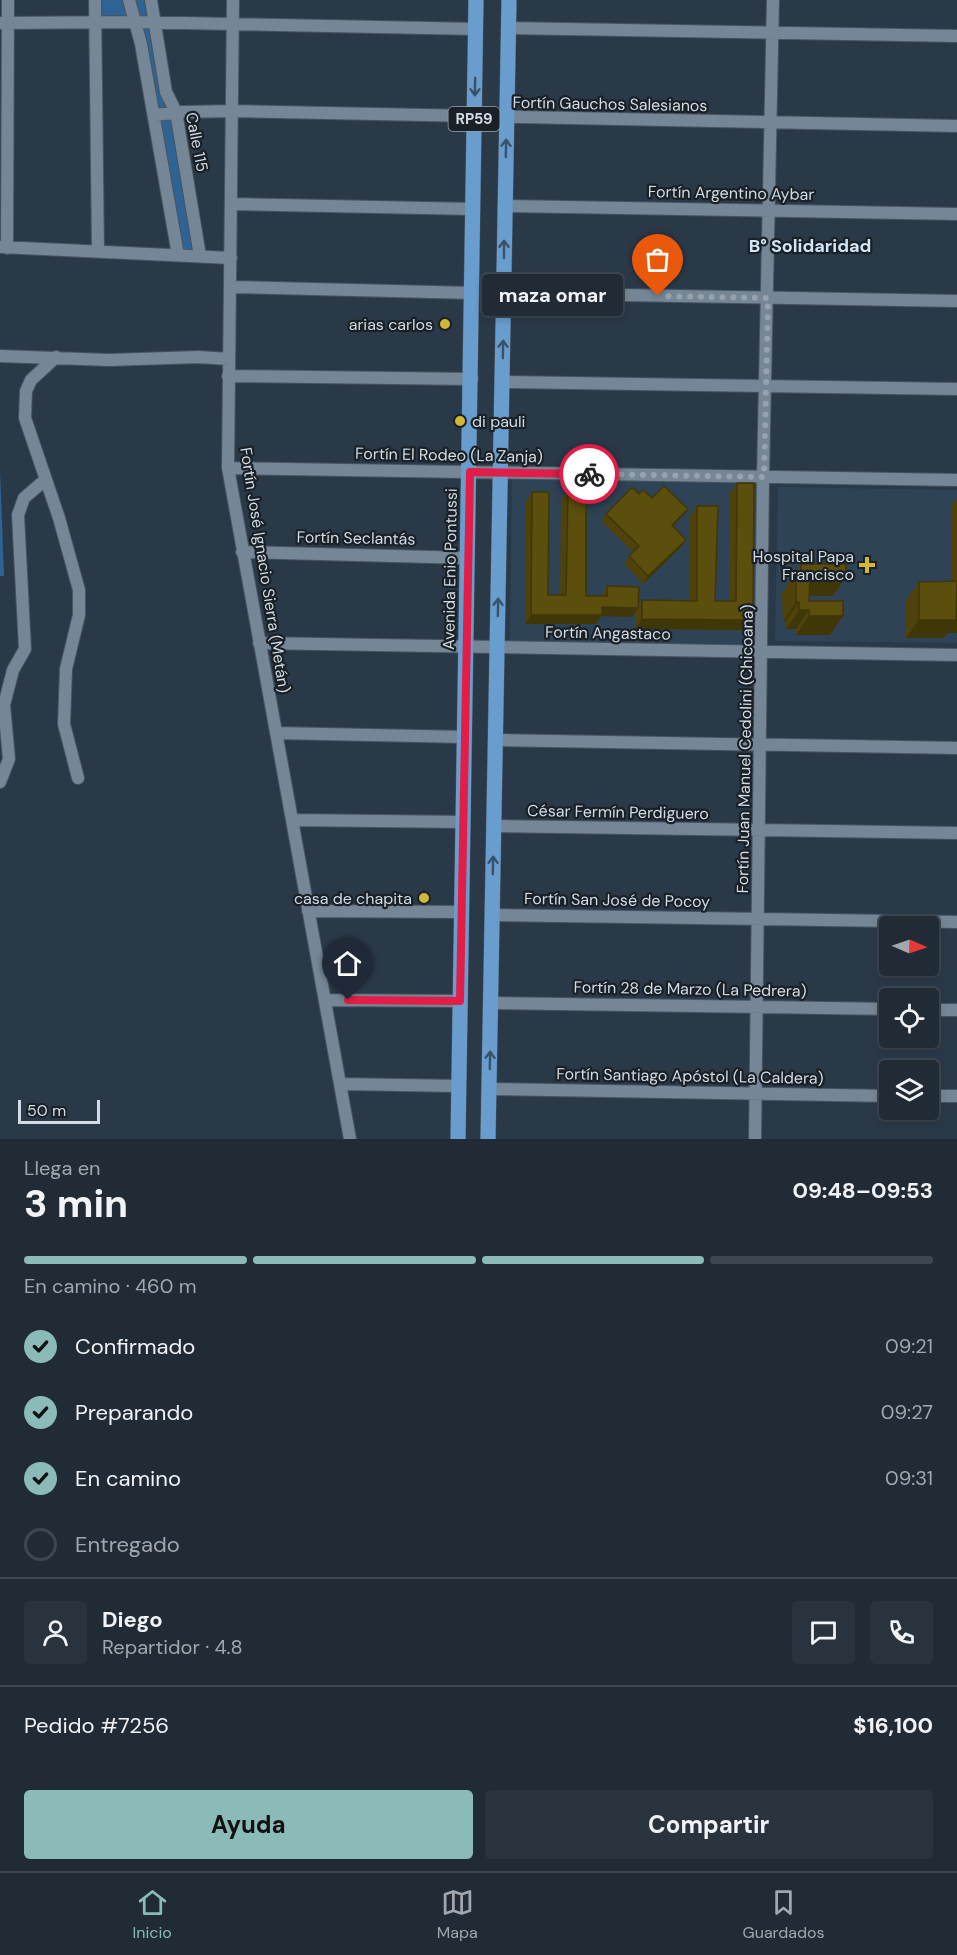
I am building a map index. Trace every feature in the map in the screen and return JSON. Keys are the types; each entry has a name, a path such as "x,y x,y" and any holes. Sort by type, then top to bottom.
{"main road":[{"name":"Avenida Enio Pontussi","path":"458,1139 472,380 476,0"},
{"name":"RP59","path":"488,1139 509,0"}],"street":[{"path":"8,0 4,23 4,247 231,258"},
{"path":"95,0 98,251"},
{"path":"129,0 141,44 178,255"},
{"name":"Calle 115","path":"151,0 166,92 176,112 201,256"},
{"name":"Fortín José Ignacio Sierra (Metán)","path":"233,0 228,468 350,1139"},
{"name":"Fortín Juan Manuel Cedolini (Chicoana)","path":"755,1139 773,0"},
{"path":"4,23 135,22 476,28"},
{"path":"508,28 957,36"},
{"name":"Fortín Gauchos Salesianos","path":"154,115 176,112 232,111 957,126"},
{"path":"231,204 473,209"},
{"name":"Fortín Argentino Aybar","path":"504,206 957,214"},
{"path":"231,286 472,293"},
{"path":"504,293 957,301"},
{"path":"0,357 109,360 198,357 229,359"},
{"path":"56,357 31,381 24,406 27,431 59,518 79,590 79,615 66,669 64,717 68,746 78,778"},
{"path":"228,376 472,380"},
{"path":"502,382 957,389"},
{"name":"Fortín El Rodeo (La Zanja)","path":"228,468 957,480"},
{"path":"0,782 9,759 4,705 13,669 25,649 18,515 24,498 45,480"},
{"name":"Fortín Seclantás","path":"242,552 468,558"},
{"name":"Fortín Angastaco","path":"259,643 957,655"},
{"path":"276,733 465,737"},
{"path":"496,740 957,748"},
{"path":"292,820 464,822"},
{"name":"César Fermín Perdiguero","path":"494,826 957,833"},
{"path":"308,911 462,912"},
{"name":"Fortín San José de Pocoy","path":"493,915 957,922"},
{"path":"326,1000 460,1001"},
{"name":"Fortín 28 de Marzo (La Pedrera)","path":"491,1003 879,1009"},
{"path":"939,1010 957,1010"},
{"path":"341,1084 459,1086"},
{"name":"Fortín Santiago Apóstol (La Caldera)","path":"489,1089 879,1096"},
{"path":"939,1096 957,1096"}],"shaded area":[{"path":"97,0 150,0 199,256 178,255 135,22 97,21"},
{"path":"0,470 4,576 0,576"},
{"path":"512,479 758,483 754,645 510,643"},
{"name":"Hospital Papa Francisco","path":"778,487 957,490 957,643 775,641"}],"building":[{"path":"737,483 754,483 753,620 642,619 642,600 697,601 697,506 718,506 715,601 736,601"},
{"path":"664,486 688,509 672,525 686,540 648,576 629,556 639,546 606,514 632,487 639,494 643,490 652,498"},
{"path":"568,491 586,491 586,596 607,596 607,586 639,587 638,608 602,607 602,615 531,615 532,492 549,492 548,595 566,595"},
{"path":"801,564 846,564 846,577 810,577 809,601 843,601 843,616 809,616 809,610 799,610 799,602 796,602 796,574 801,574"},
{"path":"957,581 956,620 919,620 919,582"}],"way so far":[{"path":"589,474 764,477 768,298 658,296"}],"place":[{"name":"maza omar","path":"658,296"},
{"name":"arias carlos","path":"445,324"},
{"name":"di pauli","path":"460,421"},
{"name":"Hospital Papa Francisco","path":"867,565"},
{"name":"casa de chapita","path":"424,898"}],"district":[{"name":"B° Solidaridad","path":"810,246"}],"route":[{"path":"348,1000 460,1001 470,472 589,474"}]}
